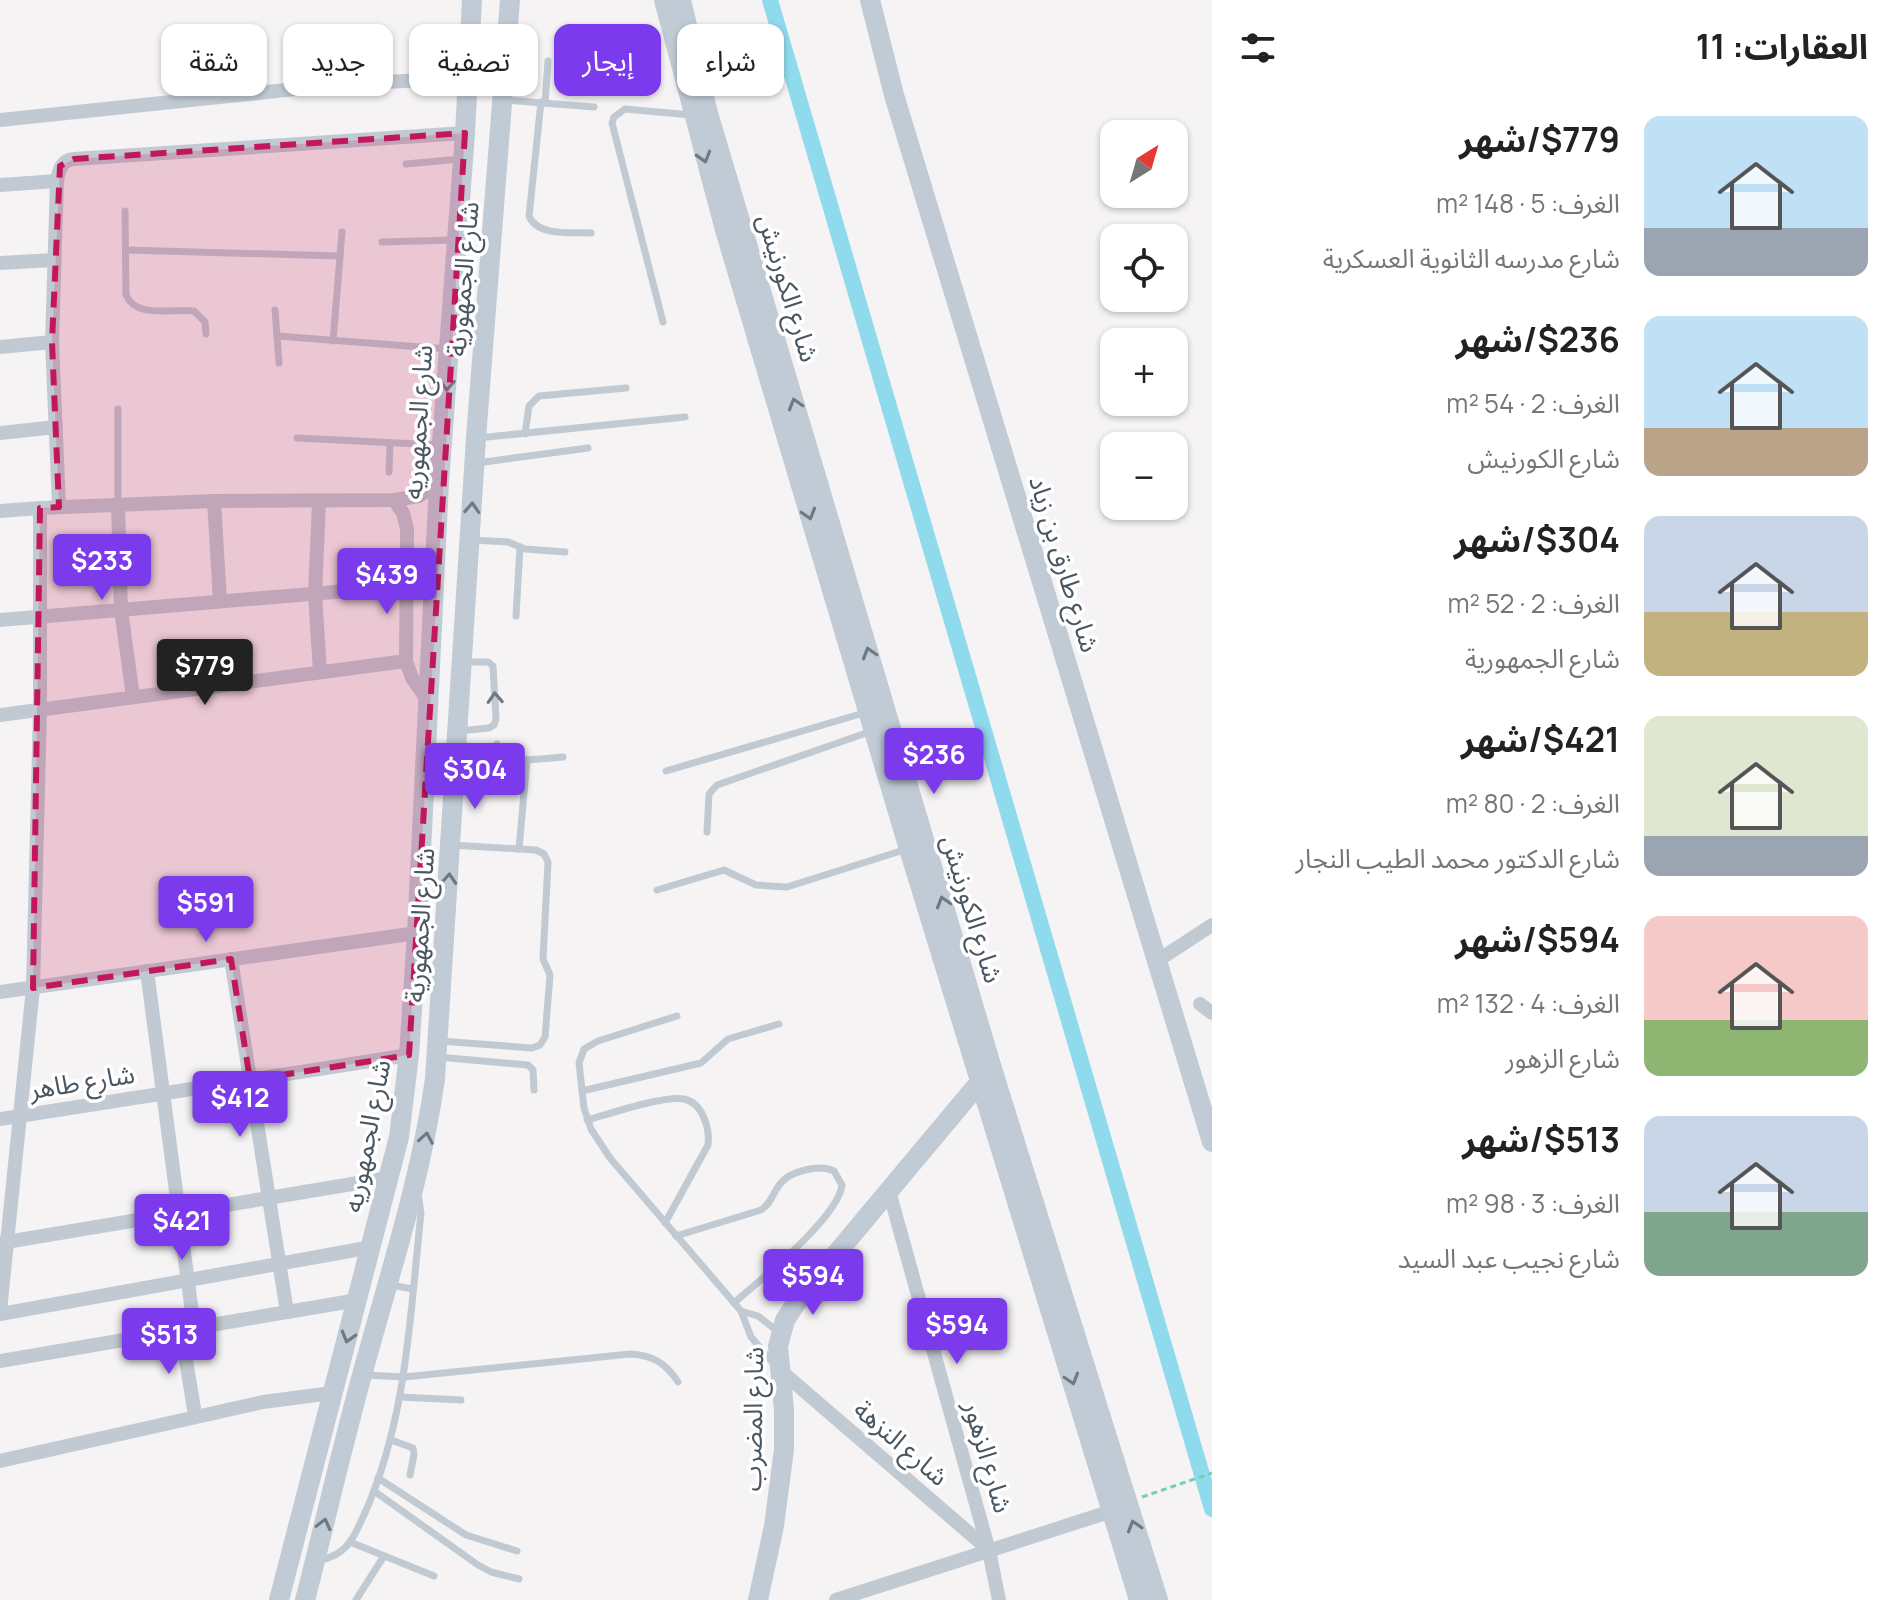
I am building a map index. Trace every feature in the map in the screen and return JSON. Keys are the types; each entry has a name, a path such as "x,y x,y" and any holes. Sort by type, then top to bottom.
{"main road":[{"name":"شارع الجمهوريه","path":"470,24 472,0"},
{"name":"شارع الجمهورية","path":"305,1600 426,1142 437,1049 476,438 510,0"},
{"name":"شارع الكورنيش","path":"664,0 693,116 909,849 988,1079 1158,1600"},
{"name":"شارع الكورنيش","path":"681,0 708,113 1139,1600"},
{"name":"شارع طارق بن زياد","path":"870,0 894,95 1212,1142"},
{"name":"شارع الجمهوريه","path":"279,1600 399,1137 409,1055 417,933 439,482 466,96"},
{"path":"436,562 452,566 469,562"},
{"path":"434,599 450,594 466,600"},
{"name":"شارع المضرب","path":"758,1600 781,1488 784,1449 778,1346 785,1320 800,1297 889,1191 988,1079"},
{"path":"290,1558 315,1562"}],"street":[{"path":"0,120 343,84 409,81"},
{"path":"59,506 52,342 60,166 69,159 465,133"},
{"path":"0,185 57,181"},
{"path":"0,263 54,260"},
{"path":"0,347 52,342"},
{"path":"0,433 56,427"},
{"path":"0,511 214,501 319,503 394,500 419,496 439,482"},
{"path":"394,500 403,513 407,529 406,661 412,678 429,702"},
{"path":"214,501 220,601"},
{"path":"319,503 315,594 320,672"},
{"path":"118,504 121,610 133,697"},
{"path":"40,508 40,710 33,988 4,1243 0,1312 372,1247"},
{"path":"0,620 406,586"},
{"path":"0,715 406,661"},
{"path":"1157,961 1212,926"},
{"path":"0,992 417,933"},
{"path":"231,959 287,1312"},
{"path":"147,971 188,1280 188,1329 195,1415"},
{"name":"شارع طاهر","path":"0,1119 409,1055"},
{"path":"4,1243 388,1178"},
{"name":"شارع الزهور","path":"889,1191 989,1551 999,1600"},
{"path":"0,1361 358,1300"},
{"name":"شارع النزهة","path":"781,1371 989,1551"},
{"path":"0,1461 195,1415 332,1393"},
{"path":"836,1600 1112,1511"}],"lane":[{"path":"548,61 529,216 531,222 542,230 591,233"},
{"path":"503,99 594,107"},
{"path":"663,322 612,123 614,117 625,109 693,116"},
{"path":"406,164 463,159"},
{"path":"125,211 126,295 132,306 145,310 194,311 205,322 206,334"},
{"path":"333,341 342,232"},
{"path":"382,242 456,240"},
{"path":"126,250 340,256"},
{"path":"275,310 279,363"},
{"path":"277,336 449,349"},
{"path":"525,434 529,406 539,396 626,388"},
{"path":"118,409 118,504"},
{"path":"476,438 685,417"},
{"path":"297,438 443,445"},
{"path":"389,472 390,443"},
{"path":"475,463 588,448"},
{"path":"470,539 565,552"},
{"path":"516,616 520,547"},
{"path":"457,731 489,728 496,719 493,666 488,662 461,662"},
{"path":"666,771 871,721"},
{"path":"707,832 709,794 717,785 871,721"},
{"path":"497,744 497,757 502,761 563,757"},
{"path":"519,849 527,760"},
{"path":"437,1049 532,1048 544,1041 550,975 543,959 548,862 540,851 451,845"},
{"path":"657,890 724,870 756,885 787,887 909,849"},
{"path":"677,1016 584,1049 579,1063 587,1120 610,1158 741,1311 751,1337 781,1371"},
{"path":"582,1091 701,1063 728,1039 779,1024"},
{"path":"437,1049 528,1065 533,1070 534,1090"},
{"path":"587,1120 675,1098 690,1100 697,1105 709,1132 706,1151 665,1223"},
{"path":"676,1236 761,1210 772,1201 781,1183 790,1176 819,1167 834,1171 842,1185 837,1200 795,1249 734,1303"},
{"path":"315,1562 341,1551 350,1542 374,1491 391,1440 404,1377 421,1213 416,1185"},
{"path":"388,1285 413,1289"},
{"path":"741,1311 758,1316 780,1333"},
{"path":"362,1375 404,1377 630,1354 653,1358 663,1364 678,1382"},
{"path":"400,1397 461,1400"},
{"path":"391,1440 413,1448 410,1475"},
{"path":"378,1478 466,1535 517,1551"},
{"path":"374,1491 478,1565 491,1572 519,1579"},
{"path":"350,1542 434,1576"},
{"path":"356,1600 384,1556"}],"path":[{"path":"1139,1498 1212,1473"}],"highlighted area":[{"path":"465,133 409,1055 250,1080 231,959 33,988 40,508 59,507 52,342 60,166 74,159"}],"waterway":[{"path":"770,0 1212,1509"}]}
